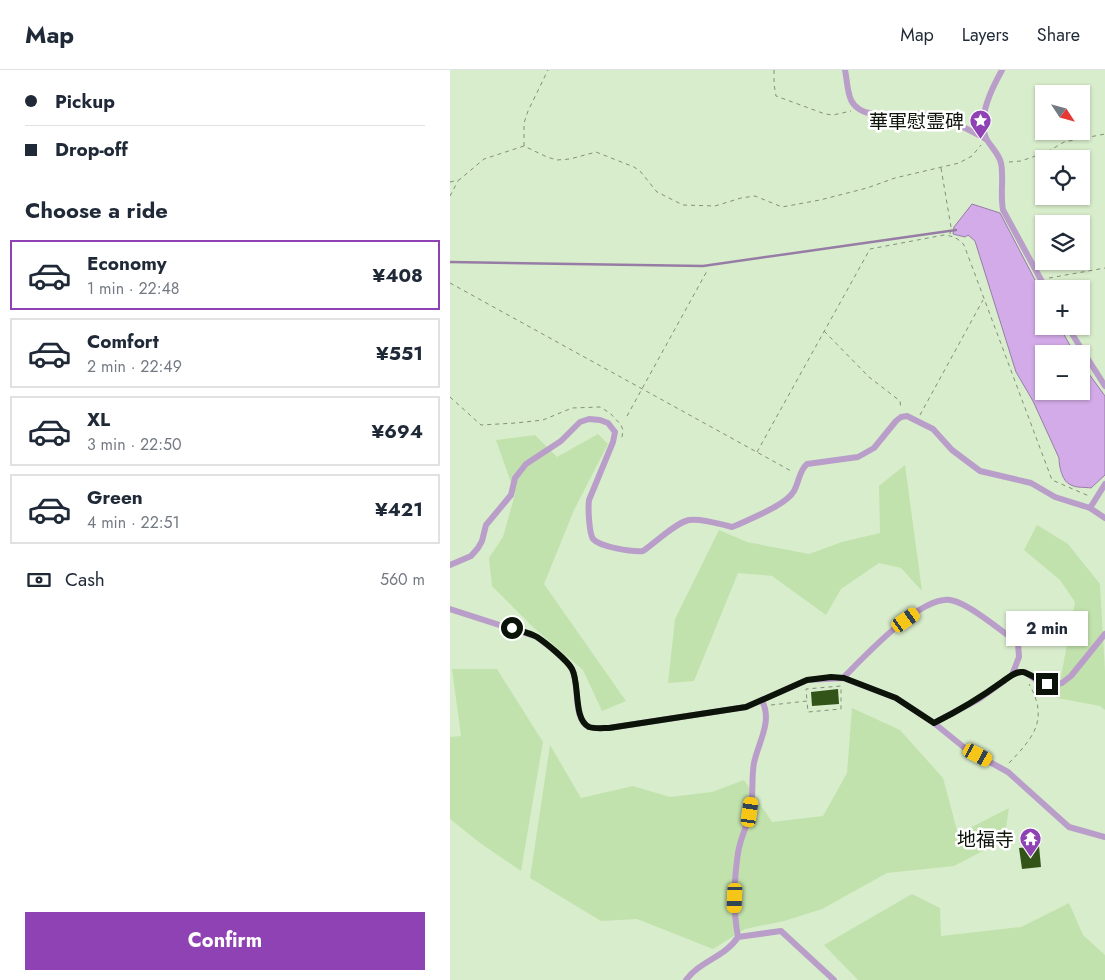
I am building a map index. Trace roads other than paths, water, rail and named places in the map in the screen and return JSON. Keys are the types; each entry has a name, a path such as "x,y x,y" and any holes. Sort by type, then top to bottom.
{"street":[{"path":"844,70 851,101 869,114 922,114 962,126 986,138"},
{"path":"1002,70 990,91 984,112 984,130 986,138 1001,163 1003,210 1041,280"},
{"path":"1073,335 1105,386"},
{"path":"450,565 471,556 478,548 482,541 486,524 511,495 516,478 526,464 561,441 580,422 589,419 608,423 615,432 613,442 598,476 588,507 592,537 596,541 624,550 643,551 687,520 732,527 737,525 784,500 793,493 803,467 807,464 858,456 874,448 901,417 907,416 933,429 952,450 980,471 1031,483 1055,497 1090,508 1105,518"},
{"path":"1090,508 1105,484"},
{"path":"844,678 872,649 906,620 927,605 940,600 951,600 964,605 1018,643 1019,657 1012,675"},
{"path":"450,609 537,637 548,646 572,668 576,680 580,716 584,723 590,727 609,728 746,707 764,703 807,680 844,678 896,698 934,723 966,749 1002,768 1069,827 1105,837"},
{"path":"934,723 979,699 1012,675 1020,672 1025,672 1039,682 1062,683 1071,676 1105,634"},
{"path":"686,980 697,968 715,959 730,948 738,937 735,912 738,852 750,812 754,764 766,721 764,703"},
{"path":"738,937 781,931 834,980"}],"waterway":[{"path":"450,262 703,266 956,230"}],"place":[{"name":"華軍慰霊碑","path":"980,140"},
{"name":"地福寺","path":"1030,858"}]}
